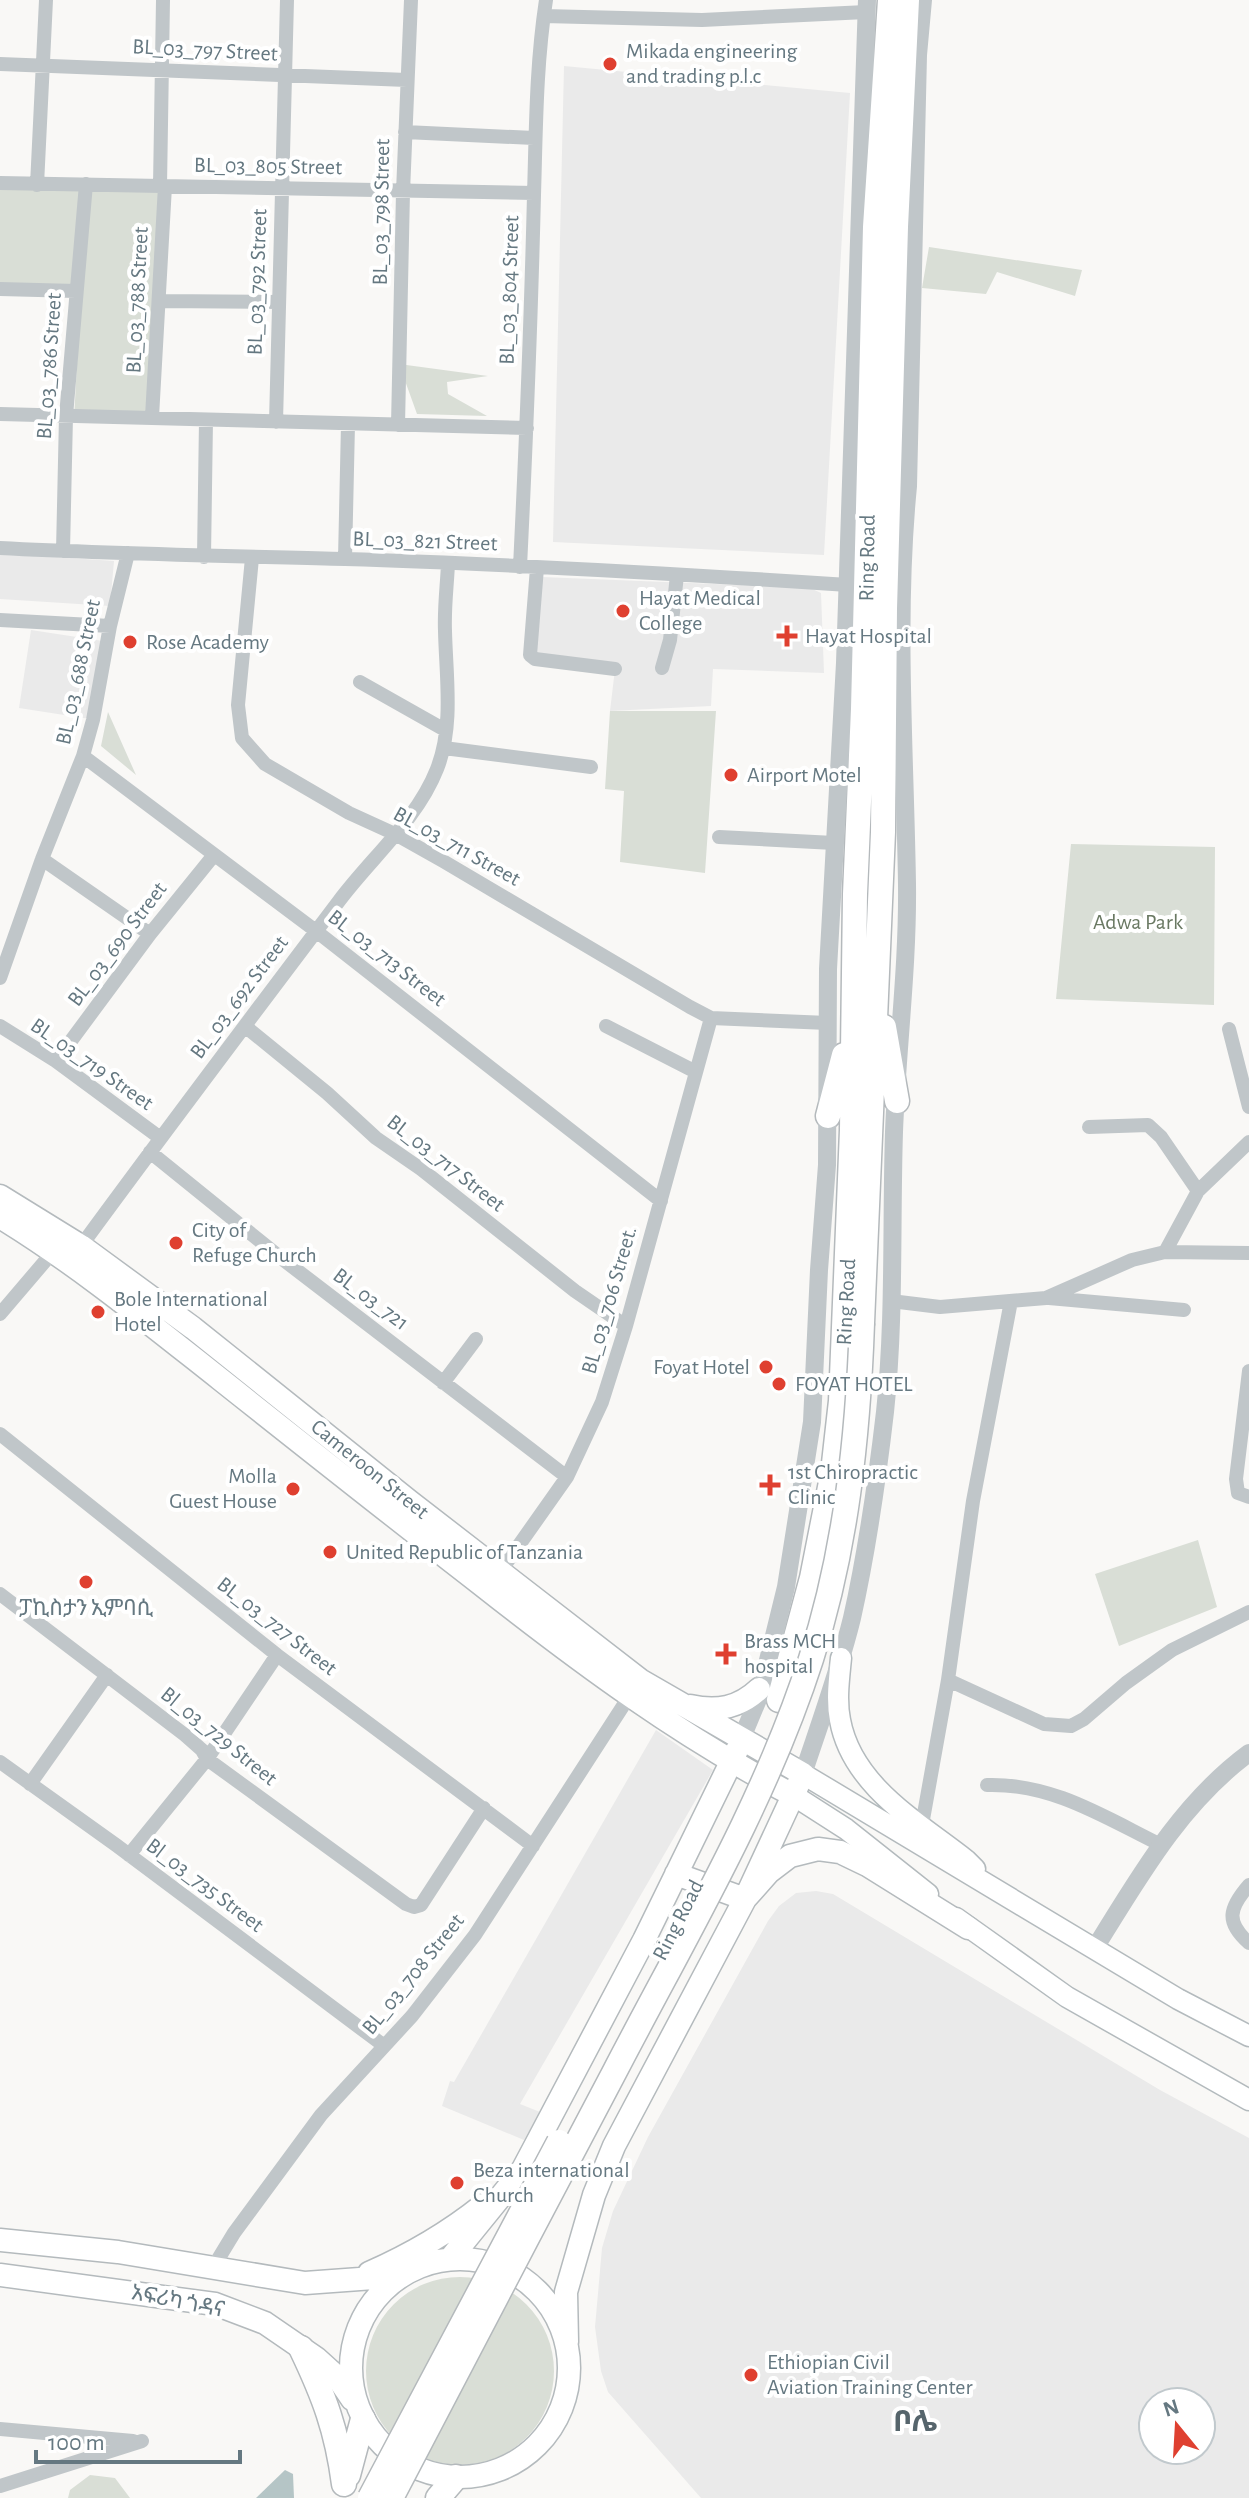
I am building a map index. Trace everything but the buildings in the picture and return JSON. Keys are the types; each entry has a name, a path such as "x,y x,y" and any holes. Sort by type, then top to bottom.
{"highway":[{"name":"Ring Road","path":"391,2498 736,1842 800,1692 815,1647 838,1549 858,1426 861,1130 855,1005 855,894 863,709 875,227 890,0"},
{"name":"Ring Road","path":"370,2498 656,1963 725,1827 779,1700 812,1578 833,1472 841,1401 861,1130 877,981 896,227 907,0"},
{"path":"877,981 897,1101"},
{"path":"828,1116 855,1005"},
{"path":"301,2348 337,2436 342,2491"},
{"path":"342,2491 360,2413"},
{"path":"438,2498 456,2477"}],"main road":[{"name":"Cameroon Street","path":"0,1196 81,1246 193,1328 500,1572 581,1649"},
{"name":"Cameroon Street","path":"0,1217 178,1345 309,1447 368,1498 581,1649 731,1763 798,1784"},
{"path":"178,1345 193,1328"},
{"path":"841,1658 838,1693 840,1721 850,1752 867,1778 892,1802 966,1860 994,1890"},
{"name":"Cameroon Street","path":"634,1688 667,1698 741,1740 798,1784"},
{"path":"667,1698 702,1709 717,1709 741,1703 759,1689"},
{"name":"Ring Road","path":"450,2259 523,2169 676,1874 741,1740"},
{"path":"798,1784 994,1890 1178,1999 1249,2036"},
{"path":"798,1784 846,1829 968,1928"},
{"name":"Ring Road","path":"567,2342 566,2292 594,2195 614,2146 745,1899 798,1784"},
{"path":"676,1874 745,1899 769,1872 790,1856 818,1849 840,1852 867,1865 968,1928 1067,1997 1249,2100"},
{"path":"359,2278 406,2257 458,2225 523,2169"},
{"name":"አፍሪካ ጎዳና","path":"11,2241 118,2252 305,2283 401,2276"},
{"path":"450,2259 476,2260 501,2266 524,2279 543,2296 558,2318 567,2342 570,2370 564,2404 547,2435 521,2459 489,2473 456,2477 428,2473 402,2461 379,2442 360,2413 351,2378 352,2348 362,2320 378,2296 401,2276 424,2265 450,2259"},
{"name":"አፍሪካ ጎዳና","path":"6,2276 215,2304 265,2323 337,2377 360,2413"}],"street":[{"path":"37,185 46,0"},
{"name":"BL_03_788 Street","path":"152,417 159,301 163,0"},
{"name":"BL_03_792 Street","path":"276,422 287,0"},
{"name":"BL_03_798 Street","path":"398,425 411,0"},
{"name":"BL_03_804 Street","path":"520,567 527,428 534,138 546,0"},
{"name":"Ring Road","path":"798,1784 841,1658 859,1583 876,1486 888,1378 907,886 901,607 908,486 918,55 923,0"},
{"path":"544,16 702,20 866,6"},
{"name":"Ring Road","path":"741,1740 759,1689 786,1587 812,1422 827,1165 834,843 848,585 866,6"},
{"name":"BL_03_797 Street","path":"0,64 407,80"},
{"path":"405,132 534,138"},
{"name":"BL_03_805 Street","path":"0,183 534,193"},
{"name":"BL_03_786 Street","path":"63,551 66,416 86,184"},
{"path":"0,289 76,291"},
{"path":"159,301 277,302"},
{"path":"0,414 527,428"},
{"path":"204,557 206,420"},
{"path":"345,559 348,424"},
{"name":"BL_03_821 Street","path":"0,548 204,557 345,559 848,585"},
{"name":"BL_03_688 Street","path":"0,978 83,756 128,553"},
{"name":"BL_03_711 Street","path":"252,558 238,705 242,738 265,764 349,813 395,834 711,1018 828,1023"},
{"name":"BL_03_692 Street","path":"81,1246 159,1137 424,794 444,748 448,564"},
{"path":"537,568 530,655 535,659 615,669"},
{"path":"662,668 670,640 677,575"},
{"path":"0,620 110,626"},
{"path":"360,682 445,730"},
{"path":"444,748 591,767"},
{"name":"BL_03_713 Street","path":"83,756 316,931 661,1201"},
{"path":"719,837 834,843"},
{"name":"BL_03_690 Street","path":"56,1061 150,934 214,855"},
{"path":"42,859 150,934"},
{"name":"BL_03_706 Street.","path":"500,1572 567,1477 602,1402 711,1018"},
{"name":"BL_03_719 Street","path":"0,1026 56,1061 159,1137"},
{"path":"606,1026 696,1072"},
{"name":"BL_03_717 Street","path":"246,1027 327,1093 376,1138 626,1326"},
{"path":"1229,1029 1249,1107"},
{"path":"1089,1127 1148,1125 1161,1137 1198,1191"},
{"path":"1165,1252 1198,1191 1249,1142"},
{"name":"BL_03_721","path":"150,1152 281,1258 567,1477"},
{"path":"1046,1298 1132,1260 1165,1252 1249,1253"},
{"path":"0,1314 52,1253"},
{"path":"891,1301 940,1307 1046,1298 1184,1310"},
{"path":"922,1825 948,1680 973,1501 1011,1301"},
{"path":"443,1383 476,1339"},
{"path":"1249,1371 1236,1479 1238,1493 1249,1497"},
{"name":"BL_03_727 Street","path":"0,1434 277,1655 533,1846"},
{"name":"Bl_03_729 Street","path":"0,1594 192,1741 207,1759 406,1904 414,1907 421,1905 484,1808"},
{"path":"948,1680 1044,1724 1071,1726 1172,1650 1249,1612"},
{"path":"129,1855 207,1759 277,1655"},
{"path":"30,1784 107,1675"},
{"name":"BL_03_708 Street","path":"214,2266 234,2233 321,2115 412,2016 475,1935 634,1688"},
{"path":"1095,1948 1161,1845 1205,1792 1249,1753"},
{"name":"Bl_03_735 Street","path":"0,1762 383,2045"},
{"path":"987,1785 1015,1784 1043,1790 1161,1845"},
{"path":"1249,1885 1232,1912 1231,1921 1249,1943"},
{"path":"0,2430 142,2441 0,2486"}],"shaded area":[{"path":"564,66 850,93 824,555 553,542"},
{"path":"0,553 114,561 110,606 0,599"},
{"path":"542,577 810,588 821,593 824,673 713,669 711,706 610,711 615,669 530,655"},
{"path":"31,630 103,641 90,719 19,708"},
{"path":"656,1730 713,1770 520,2104 540,2112 524,2140 442,2106 450,2081 454,2082"},
{"path":"816,1891 833,1894 1160,2090 1249,2138 1249,2498 701,2498 608,2392 601,2371 595,2327 602,2248 613,2211 648,2137 779,1906 796,1893"},
{"path":"285,2470 293,2474 294,2498 256,2498"}],"green space":[{"path":"0,181 164,184 157,417 74,419 81,290 0,288"},
{"path":"929,247 1082,270 1075,296 997,272 986,294 922,288"},
{"path":"399,364 488,376 447,382 448,394 487,416 417,414"},
{"path":"610,711 716,711 705,873 620,862 624,791 605,789"},
{"path":"108,712 136,775 101,746"},
{"name":"Adwa Park","path":"1071,844 1215,847 1214,1005 1056,999"},
{"path":"1198,1540 1217,1607 1119,1646 1095,1574"},
{"path":"460,2277 496,2285 526,2305 546,2335 554,2371 546,2407 526,2437 496,2457 460,2465 424,2457 394,2437 374,2407 366,2371 374,2335 394,2305 424,2285"},
{"path":"90,2475 115,2478 130,2498 68,2498 70,2490"}],"place":[{"name":"Mikada engineering and trading p.l.c","path":"610,64"},
{"name":"Hayat Medical College","path":"623,611"},
{"name":"Hayat Hospital","path":"787,636"},
{"name":"Rose Academy","path":"130,642"},
{"name":"Airport Motel","path":"731,775"},
{"name":"City of Refuge Church","path":"176,1243"},
{"name":"Bole International Hotel","path":"98,1312"},
{"name":"Foyat Hotel","path":"766,1367"},
{"name":"FOYAT HOTEL","path":"779,1384"},
{"name":"1st Chiropractic Clinic","path":"770,1485"},
{"name":"Molla Guest House","path":"293,1489"},
{"name":"United Republic of Tanzania","path":"330,1552"},
{"name":"ፓኪስታን ኢምባሲ","path":"86,1582"},
{"name":"Brass MCH hospital","path":"726,1654"},
{"name":"Beza international Church","path":"457,2183"},
{"name":"Ethiopian Civil Aviation Training Center","path":"751,2375"}],"district":[{"name":"ቦሌ","path":"915,2422"}]}
